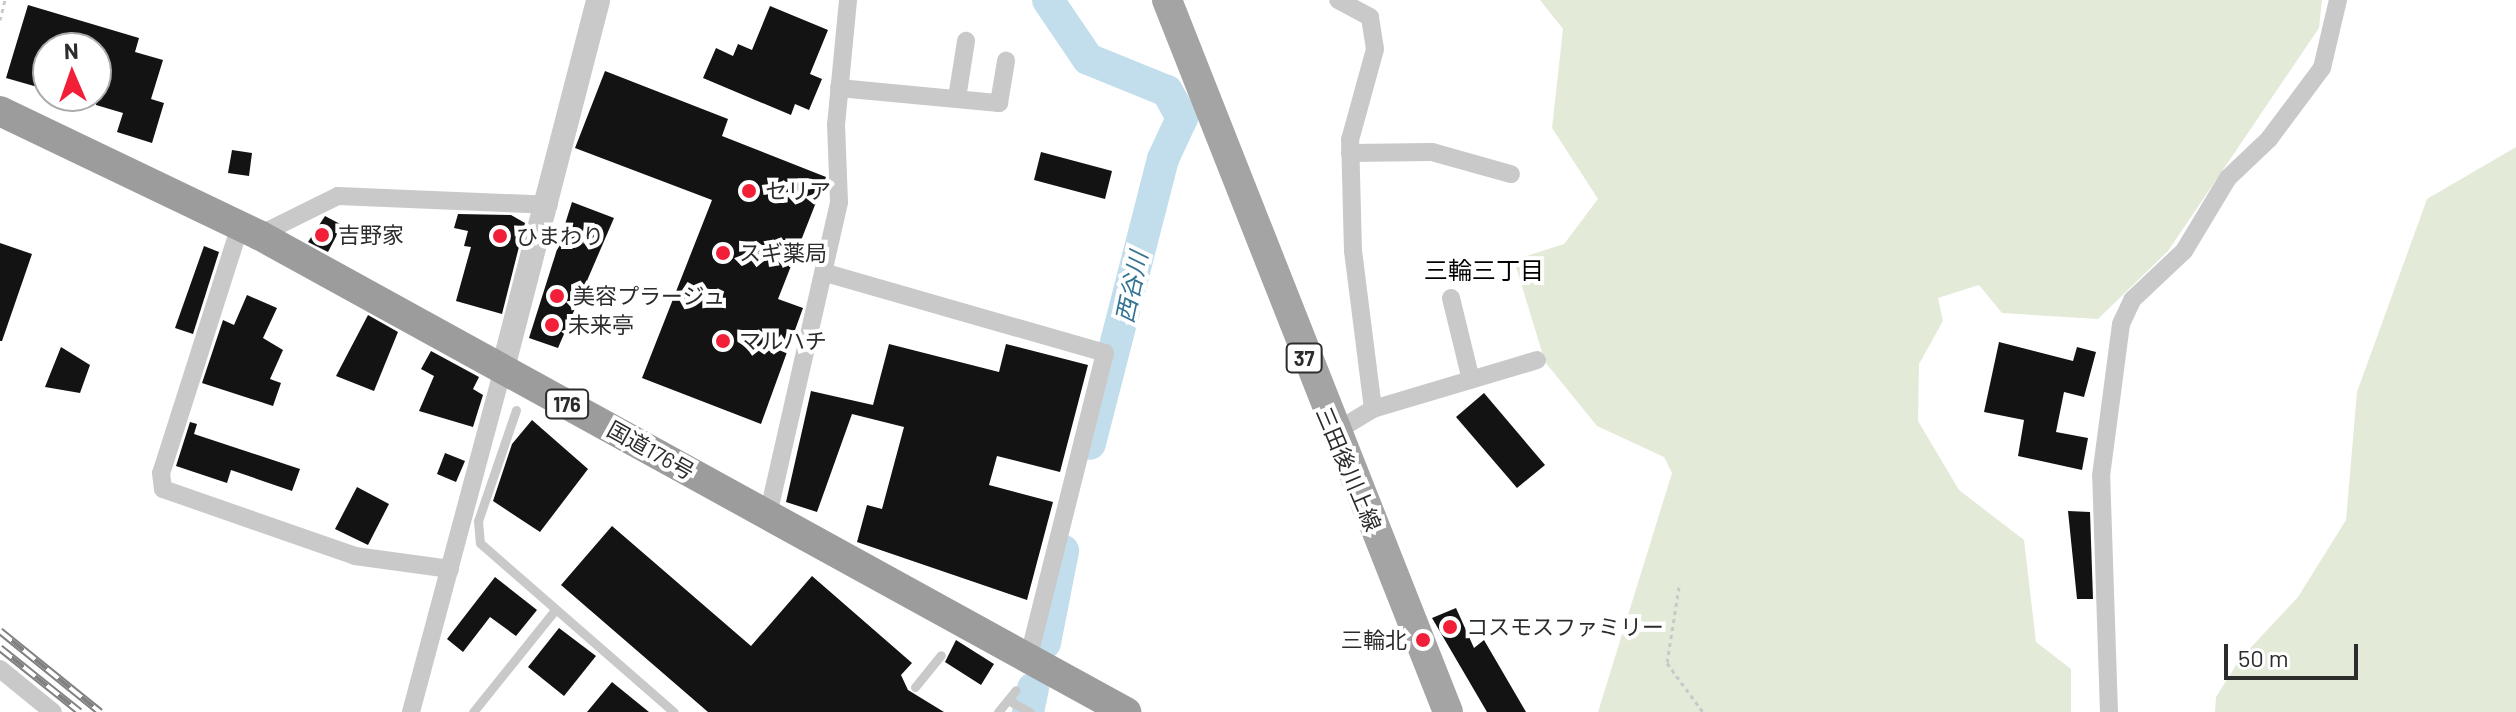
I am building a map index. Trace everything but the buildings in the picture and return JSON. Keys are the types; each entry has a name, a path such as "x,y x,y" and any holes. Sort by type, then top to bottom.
{"highway":[{"name":"国道176号","path":"0,111 250,230 502,372 1126,712"}],"main road":[{"name":"三田後川上線","path":"1167,0 1333,433 1448,712"}],"street":[{"path":"411,712 549,205 551,167 598,0"},
{"path":"768,515 826,273 839,202 839,88 848,0"},
{"path":"1338,0 1370,17 1375,49 1350,153 1353,251 1373,409"},
{"path":"2109,712 2101,476 2121,324 2132,300 2184,251 2228,178 2269,139 2322,68 2338,0"},
{"path":"957,98 966,41"},
{"path":"839,88 999,103 1006,61"},
{"path":"1350,153 1432,152 1511,174"},
{"path":"450,569 355,556 163,489 161,473 250,230 338,196 549,205"},
{"path":"826,273 1105,353 1028,660"},
{"path":"1451,298 1471,380"},
{"path":"1333,433 1373,409 1537,360"},
{"path":"0,669 53,712"}],"lane":[{"path":"516,410 481,509 480,543 674,712"},
{"path":"473,712 555,610"},
{"path":"915,687 941,655"},
{"path":"998,712 1012,703 1016,690"},
{"path":"1012,703 1030,712"}],"path":[{"path":"0,20 5,0"},
{"path":"1679,587 1667,663 1703,712"}],"green space":[{"path":"1540,0 2322,0 2319,28 2168,251 2098,319 2002,313 1979,285 1938,298 1943,321 1919,364 1918,421 1959,490 2024,540 2036,642 2071,669 2071,712 1598,712 1672,473 1664,457 1597,426 1545,362 1514,260 1564,244 1598,199 1552,128 1563,29"},
{"path":"2516,147 2516,712 2215,712 2216,697 2240,659 2298,597 2346,520 2357,392 2427,199"}],"waterway":[{"name":"西谷川","path":"1048,0 1088,59 1167,91 1182,118 1163,159 1090,444"},
{"name":"西谷川","path":"1045,643 1063,551"},
{"name":"西谷川","path":"1028,712 1033,689"}],"railway":[{"path":"0,631 100,712"},
{"path":"0,648 80,712"}],"place":[{"name":"セリア","path":"749,191"},
{"name":"吉野家","path":"322,235"},
{"name":"ひまわり","path":"500,236"},
{"name":"スギ薬局","path":"723,253"},
{"name":"美容プラージュ","path":"557,296"},
{"name":"未来亭","path":"552,325"},
{"name":"マルハチ","path":"723,341"},
{"name":"コスモスファミリー","path":"1450,627"},
{"name":"三輪北","path":"1423,640"}],"district":[{"name":"三輪三丁目","path":"1484,270"}]}
